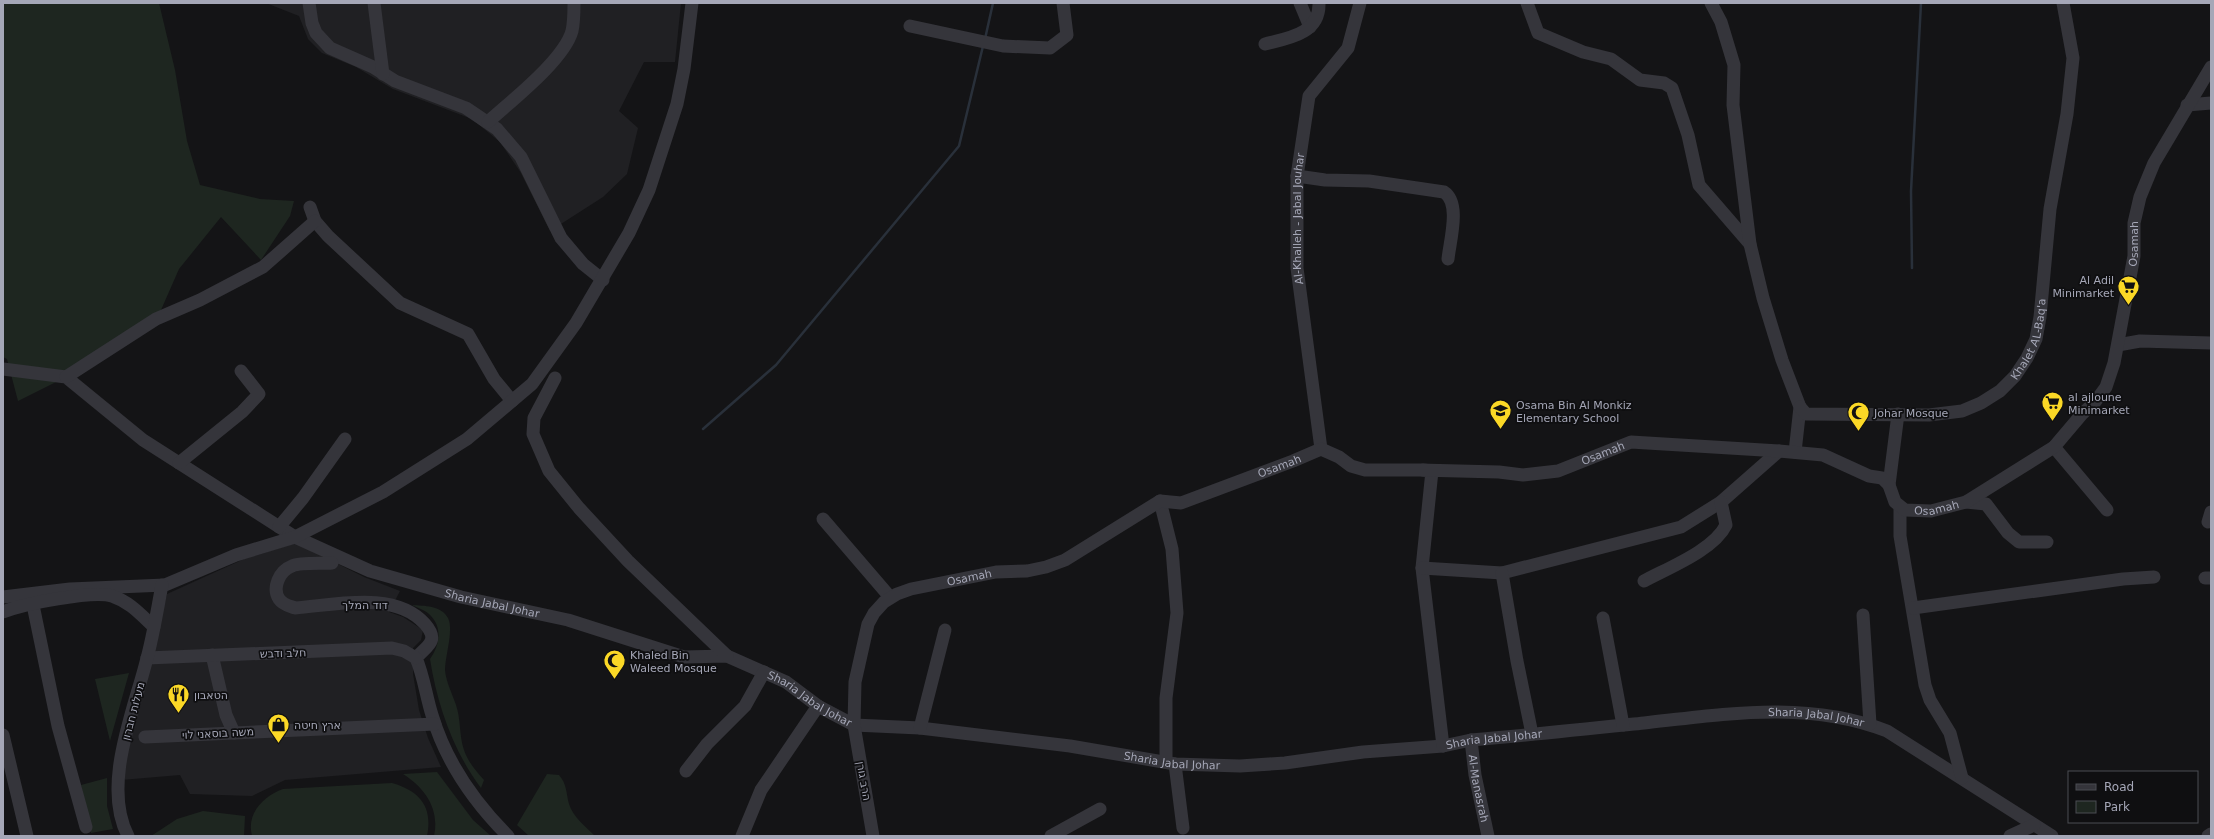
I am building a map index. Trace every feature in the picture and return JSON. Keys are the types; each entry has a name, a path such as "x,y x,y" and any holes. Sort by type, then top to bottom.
{"street":[{"path":"309,3 312,23 322,41 330,48 373,67 383,74 466,108 488,122 510,142 521,157 561,238 583,264 603,280"},
{"path":"374,3 383,74"},
{"path":"488,122 540,74 565,46 572,31 574,3"},
{"path":"3,597 70,589 162,585 236,555 295,536 389,488 467,439 512,401 537,377 576,323 603,280 629,233 649,190 666,143 684,69 692,3"},
{"path":"910,26 1003,46 1050,48 1067,35 1063,3"},
{"path":"1300,3 1310,27"},
{"path":"1265,44 1294,37 1310,27 1316,18 1319,3"},
{"name":"Al-Khalleh - Jabal Jouhar","path":"1321,449 1297,268 1297,176 1309,96 1348,48 1360,3"},
{"path":"1527,3 1538,33 1583,52 1611,60 1640,80 1664,83 1672,88 1688,135 1698,185 1750,244"},
{"name":"Khalet AL-Baq'a","path":"1800,408 1806,414 1940,415 1962,410 1981,403 2008,384 2022,368 2032,349 2040,317 2050,210 2067,114 2073,58 2063,3"},
{"path":"1716,4 1734,65 1733,105 1750,244 1763,298 1782,360 1800,408 1795,452"},
{"name":"Osamah","path":"854,726 855,682 867,630 874,613 890,597 911,589 996,572 1037,570 1056,564 1160,502 1181,503 1293,462 1321,449 1339,457 1351,466 1366,470 1499,472 1523,475 1546,473 1575,465 1631,442 1795,452 1824,455 1869,476 1882,478 1889,485 1895,502 1900,508 1910,511 1931,511 1966,502 2054,447 2082,414 2095,402 2106,387 2113,370 2134,256 2134,223 2140,197 2149,173 2187,105 2211,67"},
{"path":"2187,105 2211,103"},
{"path":"1297,176 1326,180 1377,182 1444,192 1451,199 1454,208 1448,259"},
{"path":"310,207 315,221 328,236 400,303 468,334 494,379 512,401"},
{"path":"3,369 66,377 156,319 200,300 263,267 315,221"},
{"path":"2118,345 2140,341 2211,343"},
{"path":"179,463 242,412 259,394 241,371"},
{"name":"Sharia Jabal Johar","path":"66,377 143,440 279,527 370,571 461,597 568,620 684,657 727,656 786,682 818,706 854,726 920,728 1070,746 1170,763 1240,766 1285,763 1363,752 1442,746 1471,740 1741,712 1808,712 1870,724 1887,731 2052,836"},
{"path":"555,378 534,418 533,434 549,471 579,508 628,561 727,656"},
{"path":"1889,485 1898,414"},
{"path":"279,527 303,498 345,439"},
{"path":"2054,447 2107,510"},
{"path":"1422,568 1502,573 1681,527 1721,502 1779,451"},
{"path":"1419,470 1432,471 1422,568 1442,746"},
{"path":"1160,502 1172,549 1178,614 1166,698 1170,763 1183,828"},
{"path":"1644,581 1710,544 1720,536 1726,525 1721,502"},
{"path":"1966,502 1986,504 2008,533 2019,542 2047,542"},
{"path":"1900,508 1900,536 1927,693 1950,733 1962,778"},
{"path":"823,519 890,597"},
{"name":"דוד המלך","path":"332,563 292,566 279,577 277,585 280,600 286,605 295,608 374,603 396,605 419,617 431,632 431,644 416,658"},
{"path":"1502,573 1517,661 1532,734"},
{"path":"1913,608 2123,579 2154,577"},
{"name":"מעלות חברון","path":"128,836 119,816 117,784 121,756 147,658 162,585"},
{"path":"3,612 71,597 103,594 126,602 154,628"},
{"path":"34,605 58,726 86,827"},
{"path":"1863,615 1870,724"},
{"path":"1603,618 1623,725"},
{"path":"920,728 945,630"},
{"name":"חלב ודבש","path":"147,658 392,648 404,651 416,658"},
{"path":"212,655 226,715 234,733"},
{"path":"416,658 435,724 462,782 474,800 508,836"},
{"path":"686,771 707,744 745,706 764,672"},
{"path":"742,836 761,790 818,706"},
{"name":"משה בוסאני לוי","path":"145,736 435,724"},
{"name":"הרב גורן","path":"854,726 873,836"},
{"path":"3,735 27,836"},
{"name":"Al-Manasrah","path":"1471,740 1475,775 1488,836"},
{"path":"1051,836 1100,809"},
{"path":"2010,836 2034,825"}],"shaded area":[{"path":"266,3 681,3 675,62 644,62 619,111 638,128 627,174 603,197 550,231 521,173 500,142 472,119 393,89 356,67 322,53 308,39 299,16"},
{"path":"296,543 364,577 400,591 389,612 403,617 423,630 421,640 413,648 413,674 419,710 428,738 441,767 285,780 252,796 190,794 180,775 121,780 127,750 167,594 244,559"}],"green space":[{"path":"3,3 159,3 175,70 187,141 200,185 260,199 294,201 290,216 261,260 221,217 179,269 161,310 66,377 18,401 7,359 3,357"},
{"path":"412,605 437,608 445,614 450,623 445,670 458,710 461,739 464,750 475,770 484,780 481,788 462,759 454,743 437,693 430,659 436,649 438,638 437,626 429,614"},
{"path":"129,673 110,741 95,679"},
{"path":"437,772 473,820 491,836 434,836 435,817 429,800 418,786 403,774"},
{"path":"547,774 559,775 562,778 573,813 595,836 529,836 517,825"},
{"path":"107,778 107,806 113,829 91,833 81,785"},
{"path":"392,783 402,786 410,791 422,802 428,817 427,836 252,836 252,820 258,806 269,796 283,789"},
{"path":"203,811 245,816 244,836 151,836 177,819"}],"waterway":[{"path":"985,39 993,3"},
{"path":"1912,268 1911,191 1921,3"},
{"path":"703,429 776,365 959,146 983,46"}],"place":[{"name":"Al Adil Minimarket","path":"2129,306"},
{"name":"al ajloune Minimarket","path":"2052,422"},
{"name":"Osama Bin Al Monkiz Elementary School","path":"1500,430"},
{"name":"Johar Mosque","path":"1858,432"},
{"name":"Khaled Bin Waleed Mosque","path":"615,680"},
{"name":"הטאבון","path":"178,714"},
{"name":"ארץ חיטה","path":"278,744"}]}
